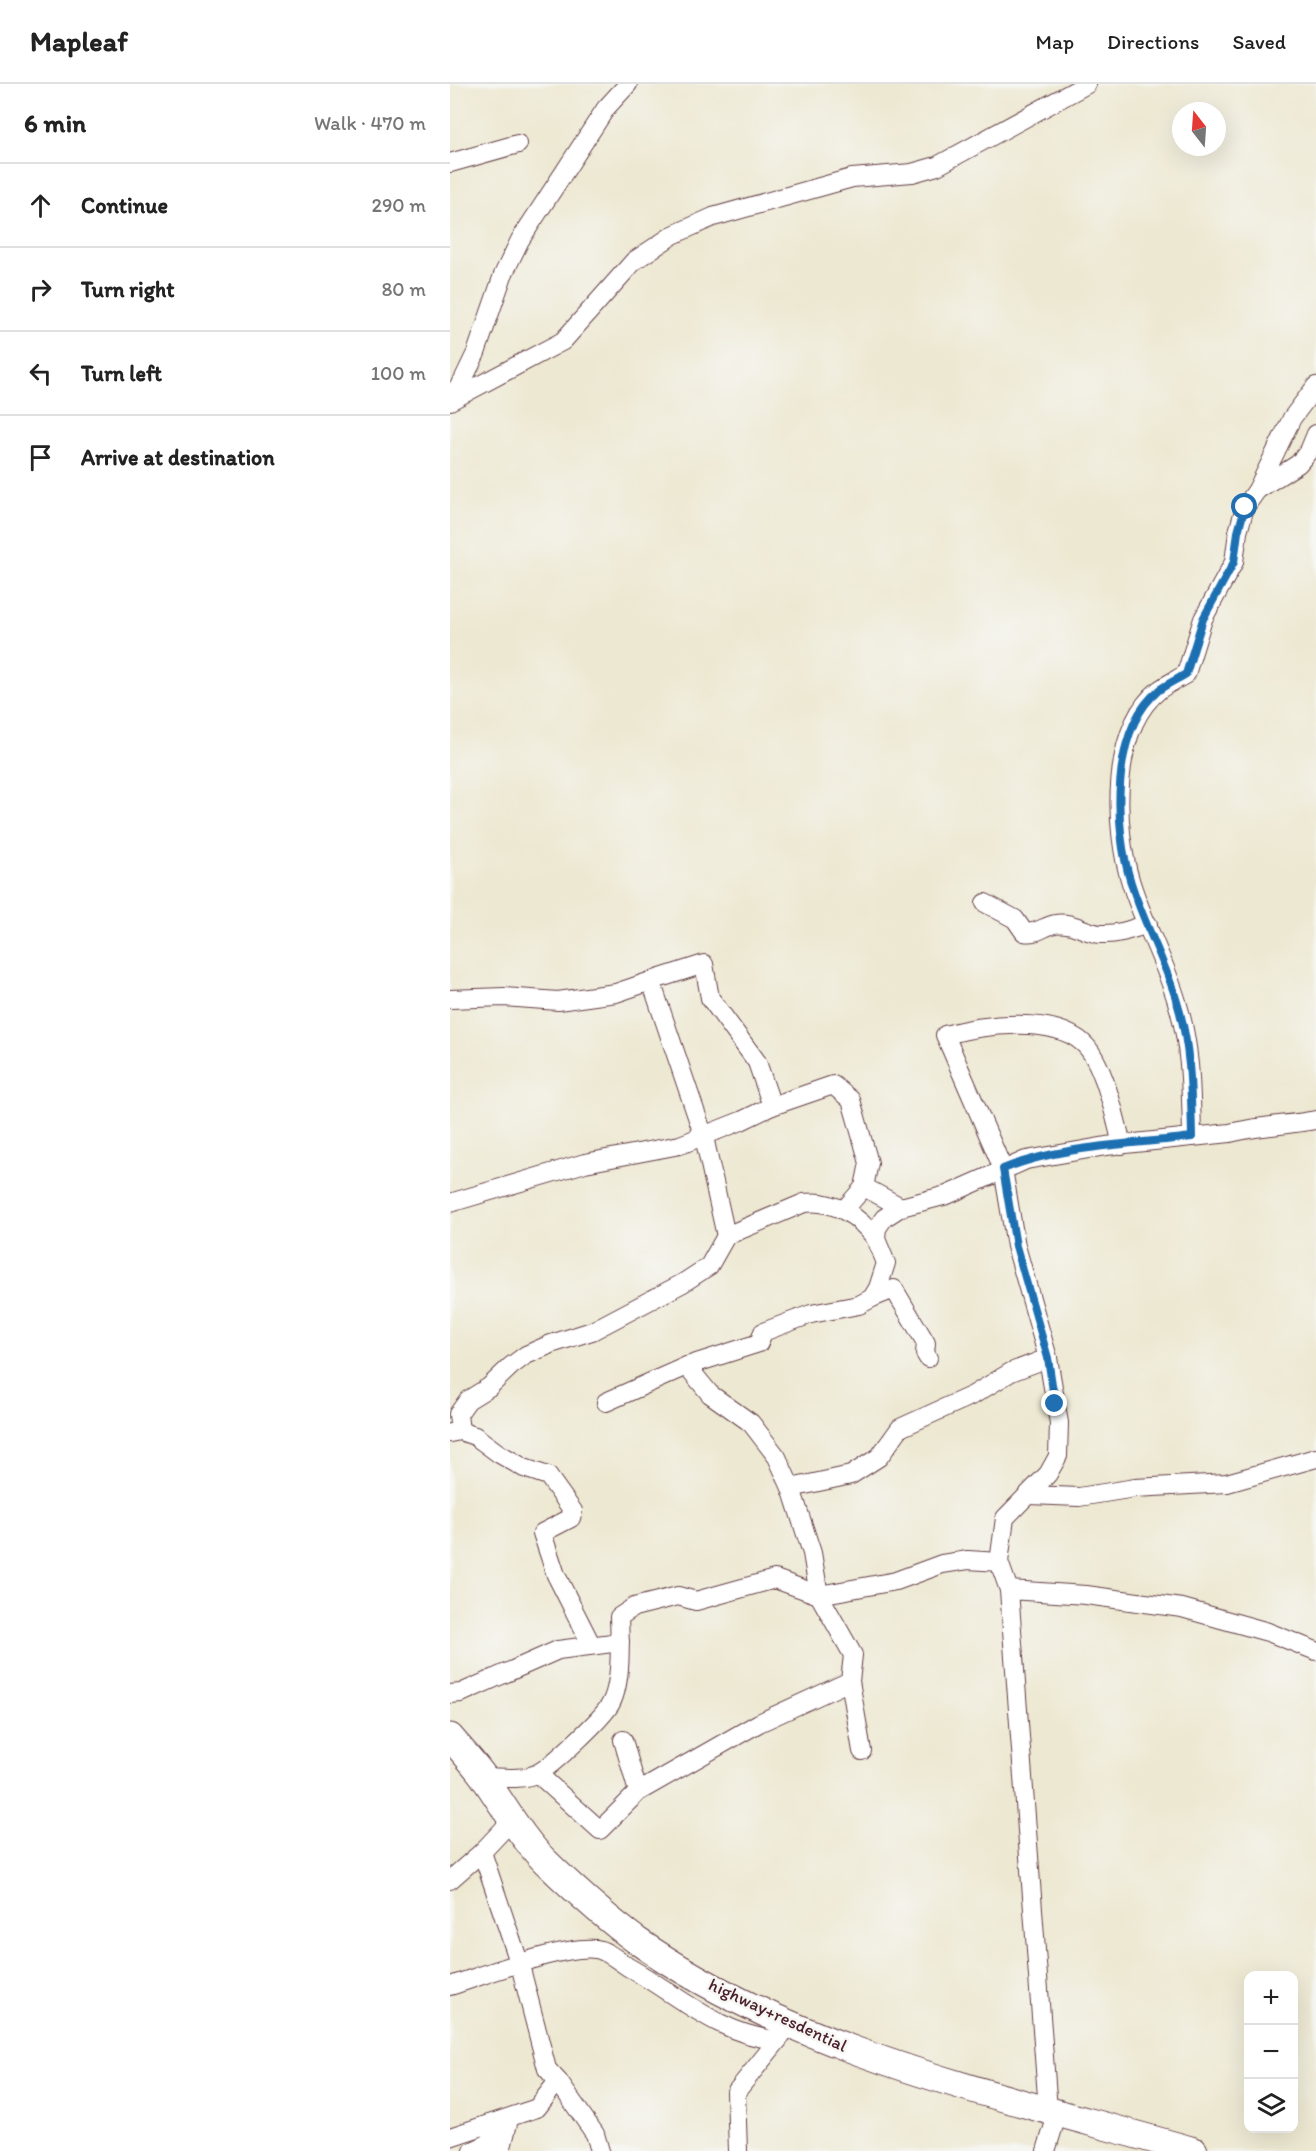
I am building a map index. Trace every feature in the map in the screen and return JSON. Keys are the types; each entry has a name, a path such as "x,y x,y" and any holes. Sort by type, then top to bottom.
{"highway":[{"name":"highway+resdential","path":"450,1737 484,1777 547,1864 593,1906 636,1940 746,2004 783,2032 1194,2151"}],"street":[{"path":"450,399 463,380 476,353 503,275 520,240 606,108 628,84"},
{"path":"450,399 563,341 634,261 673,235 713,217 852,178 912,173 937,166 1087,84"},
{"path":"450,163 518,144"},
{"path":"1192,1137 1191,1070 1186,1037 1178,1002 1131,882 1119,816 1120,776 1129,739 1140,713 1158,690 1186,674 1203,619 1234,562 1238,532 1245,507 1257,490 1292,418 1316,386"},
{"path":"1257,490 1298,464 1310,451 1316,434"},
{"path":"985,903 1015,919 1024,932 1030,934 1055,924 1078,925 1100,934 1127,932 1148,924"},
{"path":"450,999 504,998 558,1001 616,993 704,964 710,998 757,1062 772,1106"},
{"path":"651,981 675,1046 704,1137 726,1236"},
{"path":"968,1560 989,1542 1005,1518 1048,1474 1058,1456 1059,1423 1048,1358 1016,1246 1003,1169 945,1035 970,1028 1024,1025 1063,1033 1083,1043 1100,1072 1114,1109 1122,1145"},
{"path":"450,1203 585,1163 680,1145 704,1137 772,1106 833,1085 851,1100 869,1162 864,1187 844,1210"},
{"path":"876,1239 877,1228 884,1218 901,1206 947,1195 1026,1160 1316,1120"},
{"path":"864,1187 901,1206"},
{"path":"591,1644 556,1575 542,1533 571,1518 573,1511 548,1476 524,1468 475,1436 455,1432 458,1414 468,1400 489,1387 511,1366 551,1344 592,1331 683,1283 709,1266 726,1236 804,1203 818,1201 844,1210 866,1226 876,1239 886,1263 878,1288 872,1298"},
{"path":"606,1402 687,1366 746,1349 759,1343 763,1332 811,1314 859,1305 894,1289 926,1343 928,1358"},
{"path":"791,1488 851,1475 879,1457 900,1428 973,1395 1011,1372 1048,1358"},
{"path":"687,1366 710,1394 751,1423 777,1457 791,1488 812,1553 819,1595 853,1655 850,1681 862,1751"},
{"path":"1029,1495 1079,1497 1135,1488 1227,1483 1316,1458"},
{"path":"1005,1518 999,1562 1009,1590 1053,2111 1046,2151"},
{"path":"484,1777 519,1777 538,1774 611,1703 621,1642 619,1617 634,1607 678,1596 696,1600 775,1579 819,1595 896,1581 926,1568 968,1560 999,1562"},
{"path":"1009,1590 1086,1595 1182,1608 1268,1632 1316,1651"},
{"path":"450,1694 461,1693 558,1650 621,1642"},
{"path":"538,1774 600,1830 638,1792 759,1723 850,1681"},
{"path":"623,1740 638,1792"},
{"path":"450,1880 482,1852 513,1819"},
{"path":"482,1852 520,1965 547,2068 595,2134 600,2151"},
{"path":"450,1986 556,1953 597,1949 721,2025 753,2038 783,2032"},
{"path":"738,2151 736,2092 783,2032"},
{"path":"450,2137 537,2108 558,2081"},
{"path":"501,2151 509,2118"},
{"path":"474,2151 494,2140 489,2124"}],"route":[{"path":"1055,1404 1048,1358 1016,1246 1003,1169 1026,1160 1106,1146 1192,1137 1191,1070 1186,1037 1178,1002 1131,882 1119,816 1120,776 1129,739 1140,713 1158,690 1186,674 1196,650 1203,619 1219,594 1234,562 1238,532 1245,507"}]}
